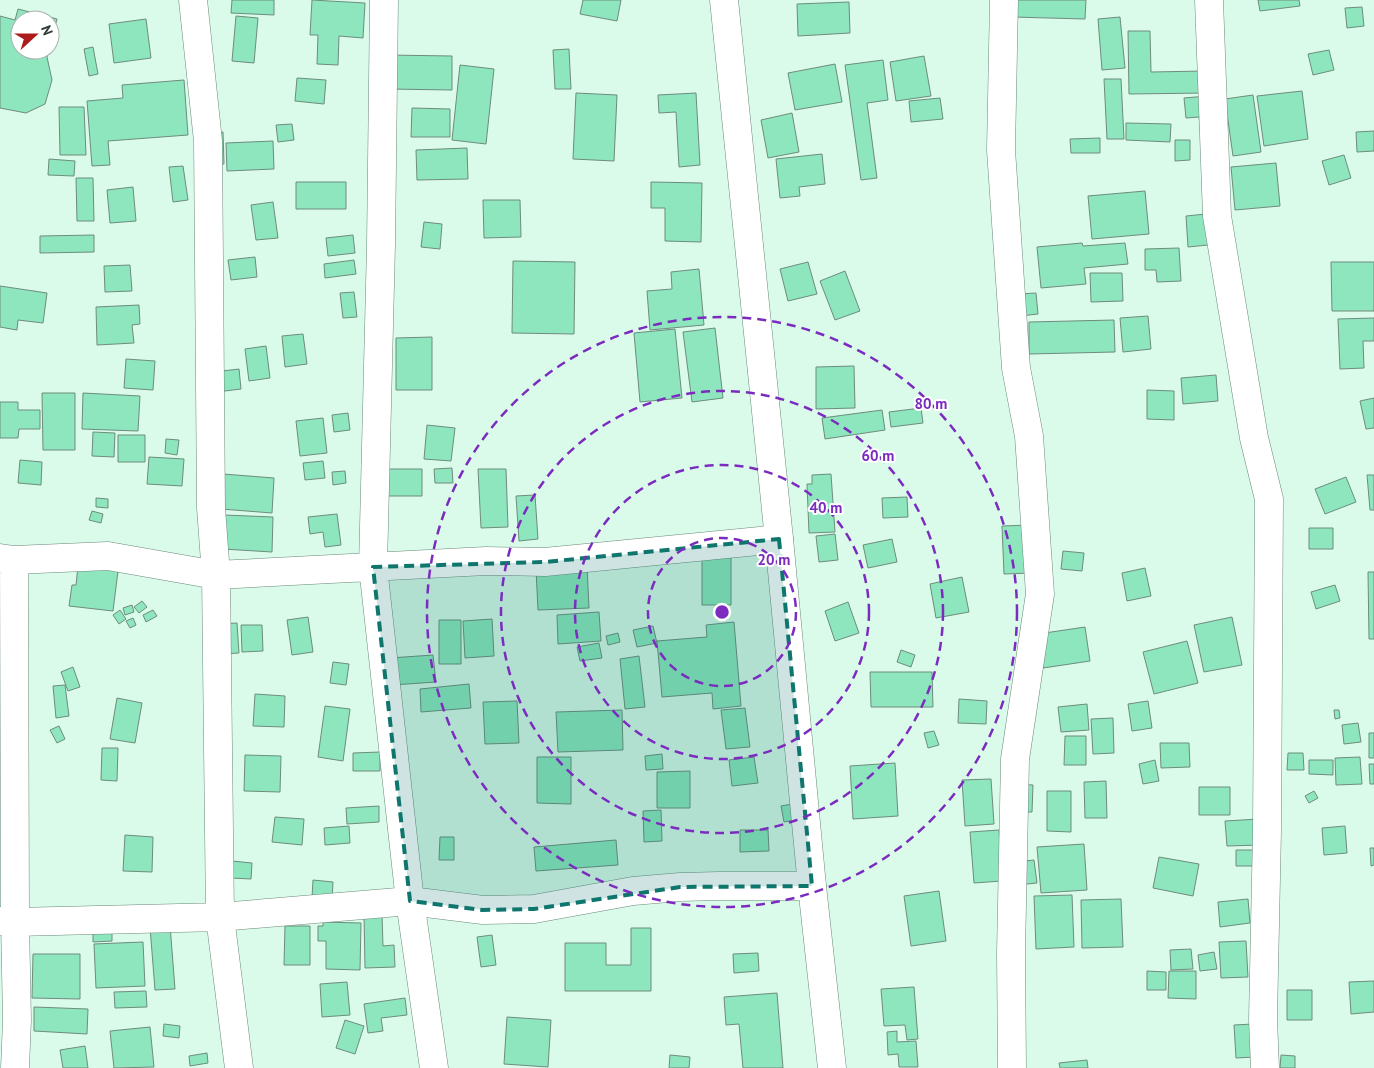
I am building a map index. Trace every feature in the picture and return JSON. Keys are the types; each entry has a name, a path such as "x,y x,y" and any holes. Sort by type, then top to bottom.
{"main road":[{"path":"194,0 208,141 211,508 216,575 220,917 239,1068"},
{"path":"384,0 381,245 373,567 410,900 434,1068"},
{"path":"724,0 812,886 832,1068"},
{"path":"1004,0 1001,150 1016,368 1029,436 1040,594 1015,759 1010,953 1012,1068"},
{"path":"1209,0 1217,216 1254,438 1269,499 1267,831 1263,1019 1265,1068"},
{"path":"15,1068 17,1020 7,921 7,559 108,556 216,575 486,561 544,562 779,539"},
{"path":"7,921 220,917 410,900 483,910 534,909 633,891 680,887 812,886"}],"highlighted area":[{"path":"779,539 812,886 680,887 534,909 483,910 410,901 373,567 545,562"}],"building":[{"path":"232,0 274,0 274,15 231,13"},
{"path":"312,0 365,3 363,38 339,36 338,65 317,64 318,35 310,35"},
{"path":"583,0 621,0 617,21 580,14"},
{"path":"1013,0 1086,0 1085,19 1012,17"},
{"path":"1258,0 1299,0 1300,6 1260,11"},
{"path":"849,2 850,33 798,36 797,4"},
{"path":"1362,7 1364,26 1347,28 1345,8"},
{"path":"0,16 10,19 10,60 48,60 52,80 45,104 26,113 0,108"},
{"path":"236,16 258,18 254,63 232,61"},
{"path":"1120,17 1125,68 1102,70 1098,19"},
{"path":"146,19 151,58 114,63 109,24"},
{"path":"1128,31 1150,31 1151,72 1205,71 1206,93 1129,94"},
{"path":"93,47 98,74 89,76 84,49"},
{"path":"569,49 571,89 555,89 553,50"},
{"path":"1329,50 1334,70 1313,75 1308,54"},
{"path":"388,55 452,56 452,90 388,89"},
{"path":"924,56 931,96 896,101 890,62"},
{"path":"883,60 888,100 867,103 877,178 861,180 845,65"},
{"path":"835,64 842,102 795,110 788,73"},
{"path":"460,65 494,69 486,144 452,140"},
{"path":"297,78 326,80 324,104 295,101"},
{"path":"1104,79 1121,79 1124,139 1107,139"},
{"path":"184,80 188,135 108,141 110,165 92,166 87,101 123,98 122,85"},
{"path":"1302,91 1308,139 1264,146 1257,96"},
{"path":"576,93 617,95 614,161 573,159"},
{"path":"696,93 700,165 679,167 676,112 659,113 658,95"},
{"path":"1253,95 1261,152 1233,156 1225,99"},
{"path":"1207,96 1201,137 1199,117 1186,118 1184,98"},
{"path":"940,98 943,119 911,122 909,101"},
{"path":"59,107 84,107 86,155 60,155"},
{"path":"412,108 450,109 450,137 411,137"},
{"path":"792,113 799,152 768,158 761,120"},
{"path":"1126,123 1171,124 1170,142 1126,140"},
{"path":"292,124 294,140 278,142 276,125"},
{"path":"1374,131 1374,151 1357,152 1356,132"},
{"path":"223,132 224,164 213,165 211,133"},
{"path":"1100,138 1100,153 1071,153 1070,139"},
{"path":"1175,140 1190,140 1190,160 1175,161"},
{"path":"273,141 274,169 227,171 226,143"},
{"path":"467,148 468,179 417,180 416,150"},
{"path":"822,154 825,184 799,187 800,196 780,198 776,159"},
{"path":"1344,155 1351,178 1329,185 1322,161"},
{"path":"49,159 75,161 74,176 48,175"},
{"path":"1276,163 1280,206 1235,210 1231,167"},
{"path":"183,166 188,200 173,202 169,167"},
{"path":"76,178 93,178 94,221 77,221"},
{"path":"296,182 346,182 346,209 296,209"},
{"path":"651,182 702,183 701,242 665,241 665,208 651,208"},
{"path":"133,187 136,221 110,223 107,190"},
{"path":"1145,191 1149,234 1092,239 1088,196"},
{"path":"483,200 520,200 521,237 484,238"},
{"path":"273,202 278,238 256,240 251,205"},
{"path":"1216,213 1218,244 1188,247 1186,216"},
{"path":"424,222 442,224 440,249 421,247"},
{"path":"94,235 94,252 40,253 40,236"},
{"path":"353,235 355,253 328,256 326,238"},
{"path":"1082,243 1083,246 1125,243 1128,264 1084,268 1086,284 1041,288 1037,247"},
{"path":"1179,248 1181,281 1157,282 1156,270 1145,270 1145,249"},
{"path":"255,257 257,277 231,280 228,260"},
{"path":"354,260 356,274 325,278 324,264"},
{"path":"513,261 575,262 574,334 512,333"},
{"path":"808,262 817,294 788,301 780,269"},
{"path":"1331,262 1374,262 1374,311 1332,311"},
{"path":"130,265 132,291 105,292 104,266"},
{"path":"699,269 704,325 650,330 647,291 672,289 671,272"},
{"path":"845,271 860,311 835,320 820,281"},
{"path":"1090,273 1122,273 1123,301 1091,302"},
{"path":"0,286 47,293 43,323 18,320 17,330 0,327"},
{"path":"354,292 357,317 343,318 340,293"},
{"path":"1036,293 1038,314 1020,316 1019,294"},
{"path":"139,305 140,324 132,325 134,343 97,345 96,307"},
{"path":"1148,316 1151,349 1123,352 1120,318"},
{"path":"1374,318 1374,341 1363,341 1364,368 1340,369 1338,319"},
{"path":"1114,320 1115,352 1029,354 1029,322"},
{"path":"715,328 723,398 692,402 683,332"},
{"path":"675,329 682,398 640,402 634,333"},
{"path":"303,334 307,364 285,367 282,336"},
{"path":"432,337 432,390 396,390 396,338"},
{"path":"266,346 270,378 249,381 245,349"},
{"path":"126,359 155,361 153,390 124,388"},
{"path":"854,366 855,408 816,409 816,367"},
{"path":"239,369 241,389 217,392 214,372"},
{"path":"1216,375 1218,401 1183,404 1181,378"},
{"path":"1147,390 1174,391 1174,420 1147,419"},
{"path":"42,393 75,393 75,450 43,450"},
{"path":"83,393 140,396 138,431 82,429"},
{"path":"1374,398 1374,428 1366,429 1360,401"},
{"path":"0,402 18,402 18,410 40,410 40,429 19,429 18,438 0,438"},
{"path":"921,408 923,423 891,427 889,412"},
{"path":"882,410 885,430 825,439 822,418"},
{"path":"348,413 350,430 334,432 332,415"},
{"path":"323,418 327,453 300,456 296,421"},
{"path":"427,425 455,428 451,461 424,459"},
{"path":"93,432 115,433 114,457 92,456"},
{"path":"118,435 145,435 145,462 118,462"},
{"path":"166,439 179,440 177,455 165,453"},
{"path":"149,457 184,459 182,486 147,484"},
{"path":"20,460 42,462 41,485 18,483"},
{"path":"323,461 325,478 305,480 303,463"},
{"path":"452,468 453,483 435,483 434,469"},
{"path":"386,469 422,469 422,496 386,496"},
{"path":"478,469 506,469 508,527 481,528"},
{"path":"345,471 346,483 333,485 332,472"},
{"path":"223,474 274,478 272,513 221,509"},
{"path":"831,474 835,532 809,533 807,484 812,484 812,475"},
{"path":"1367,475 1374,475 1374,510 1370,510"},
{"path":"1346,477 1356,502 1325,514 1315,489"},
{"path":"535,495 538,539 519,541 516,496"},
{"path":"907,497 908,517 883,518 882,498"},
{"path":"96,498 108,499 108,508 96,507"},
{"path":"92,511 103,514 101,523 89,520"},
{"path":"337,514 341,545 325,547 323,532 310,534 308,517"},
{"path":"224,515 273,517 272,552 223,549"},
{"path":"1030,525 1032,573 1004,574 1002,526"},
{"path":"1309,528 1333,528 1333,549 1309,549"},
{"path":"835,534 838,560 819,562 816,536"},
{"path":"892,539 897,562 868,568 863,545"},
{"path":"1063,551 1084,553 1082,571 1061,569"},
{"path":"702,557 731,557 731,605 702,605"},
{"path":"78,566 118,571 113,611 69,606 72,585 76,585"},
{"path":"587,566 589,608 538,610 536,569"},
{"path":"1145,568 1151,596 1127,601 1122,573"},
{"path":"1368,572 1374,572 1374,639 1369,639"},
{"path":"962,577 969,612 936,618 930,584"},
{"path":"1335,585 1340,601 1316,609 1311,592"},
{"path":"142,601 147,607 139,613 134,607"},
{"path":"848,602 859,633 835,641 825,611"},
{"path":"132,605 134,612 125,615 123,608"},
{"path":"120,610 126,619 119,624 113,615"},
{"path":"153,610 157,616 146,622 143,615"},
{"path":"599,612 601,641 558,644 557,615"},
{"path":"308,617 313,652 292,655 287,620"},
{"path":"1232,617 1242,665 1204,672 1194,625"},
{"path":"133,618 136,625 130,628 126,621"},
{"path":"492,619 494,656 465,658 463,621"},
{"path":"439,620 461,620 461,664 439,664"},
{"path":"734,622 741,706 713,709 712,693 662,697 657,641 707,637 706,625"},
{"path":"237,623 239,653 222,654 220,624"},
{"path":"241,625 262,625 263,651 242,652"},
{"path":"653,626 657,643 637,647 633,630"},
{"path":"1085,627 1090,661 1043,668 1038,634"},
{"path":"618,633 620,642 608,645 606,636"},
{"path":"1187,641 1198,683 1154,694 1143,652"},
{"path":"599,643 602,658 580,661 577,647"},
{"path":"901,650 915,655 911,667 897,662"},
{"path":"433,655 436,682 393,685 390,658"},
{"path":"639,656 645,707 625,709 620,659"},
{"path":"333,662 349,664 346,685 330,683"},
{"path":"73,667 80,687 68,691 61,672"},
{"path":"870,672 932,672 933,707 871,707"},
{"path":"469,684 471,708 421,712 420,689"},
{"path":"65,685 69,716 56,718 53,686"},
{"path":"255,694 285,696 284,727 253,726"},
{"path":"117,698 142,703 135,743 110,739"},
{"path":"959,699 987,701 986,724 958,723"},
{"path":"517,701 519,743 485,744 483,702"},
{"path":"1148,701 1152,728 1132,731 1128,704"},
{"path":"1087,704 1089,730 1061,732 1058,707"},
{"path":"325,706 350,709 343,761 318,757"},
{"path":"745,708 750,747 726,749 721,710"},
{"path":"622,710 623,750 558,752 556,712"},
{"path":"1334,710 1339,710 1340,718 1335,719"},
{"path":"1113,718 1114,753 1093,754 1091,719"},
{"path":"1358,723 1361,742 1344,744 1342,725"},
{"path":"59,726 65,739 57,743 50,730"},
{"path":"934,731 939,745 928,748 924,733"},
{"path":"1369,733 1374,733 1374,758 1369,758"},
{"path":"1065,736 1086,736 1086,765 1064,765"},
{"path":"1160,743 1189,743 1190,767 1161,768"},
{"path":"102,748 118,748 117,781 101,780"},
{"path":"380,752 380,771 353,771 353,753"},
{"path":"1288,753 1303,753 1304,770 1287,770"},
{"path":"662,754 663,769 646,770 645,756"},
{"path":"245,755 281,756 280,792 244,791"},
{"path":"537,757 571,757 571,804 537,803"},
{"path":"754,757 758,783 732,786 729,760"},
{"path":"1360,757 1362,784 1336,785 1335,758"},
{"path":"1155,760 1159,781 1143,784 1139,764"},
{"path":"1309,760 1333,760 1333,775 1309,774"},
{"path":"895,763 898,816 853,819 850,766"},
{"path":"1369,764 1374,764 1374,784 1370,784"},
{"path":"690,771 690,808 657,808 657,772"},
{"path":"991,779 994,824 965,826 962,780"},
{"path":"1106,781 1107,818 1085,818 1084,782"},
{"path":"1017,784 1033,785 1032,812 1017,812"},
{"path":"1199,787 1230,787 1230,815 1199,815"},
{"path":"1047,791 1071,791 1071,832 1047,831"},
{"path":"1314,791 1318,798 1309,803 1305,796"},
{"path":"792,804 795,820 784,822 781,806"},
{"path":"379,806 379,822 347,824 346,808"},
{"path":"661,810 662,841 644,842 643,811"},
{"path":"275,817 304,819 302,845 272,842"},
{"path":"1259,819 1261,845 1227,846 1225,821"},
{"path":"349,826 350,843 325,845 324,828"},
{"path":"1345,826 1347,853 1324,855 1322,828"},
{"path":"740,830 768,830 769,851 740,852"},
{"path":"999,830 1002,881 974,883 970,832"},
{"path":"125,835 153,837 152,872 123,871"},
{"path":"440,837 454,837 454,860 439,860"},
{"path":"616,840 618,865 536,871 534,847"},
{"path":"1084,844 1087,890 1041,893 1037,847"},
{"path":"1370,848 1374,848 1374,865 1371,866"},
{"path":"1236,850 1255,850 1255,866 1236,866"},
{"path":"1159,857 1199,864 1193,896 1153,888"},
{"path":"1034,860 1037,883 1017,885 1015,862"},
{"path":"232,861 252,863 251,879 231,878"},
{"path":"313,880 333,882 332,900 312,898"},
{"path":"939,891 946,941 911,946 904,896"},
{"path":"1072,895 1074,947 1036,949 1034,896"},
{"path":"1121,899 1123,947 1082,948 1081,900"},
{"path":"1248,899 1250,923 1220,927 1218,902"},
{"path":"364,915 382,915 383,946 394,945 395,967 365,968"},
{"path":"112,921 112,941 93,942 93,922"},
{"path":"323,922 361,923 360,970 326,969 326,941 318,941 318,926 323,926"},
{"path":"170,925 175,989 155,990 150,927"},
{"path":"285,926 310,926 310,965 284,965"},
{"path":"631,928 651,928 651,991 565,991 565,943 606,943 606,965 631,965"},
{"path":"492,935 496,965 481,967 477,937"},
{"path":"1246,941 1248,977 1221,978 1219,942"},
{"path":"143,942 145,986 96,988 94,944"},
{"path":"1191,949 1193,969 1171,970 1170,950"},
{"path":"1214,952 1217,969 1200,971 1198,955"},
{"path":"758,953 759,971 734,973 733,954"},
{"path":"33,954 80,954 80,999 32,998"},
{"path":"1147,971 1166,972 1166,990 1147,990"},
{"path":"1169,971 1196,971 1196,999 1168,998"},
{"path":"1374,981 1374,1012 1351,1014 1349,982"},
{"path":"347,982 350,1015 322,1017 320,984"},
{"path":"914,987 918,1039 907,1040 905,1025 884,1026 881,989"},
{"path":"1287,990 1312,990 1312,1020 1287,1020"},
{"path":"146,991 147,1007 115,1008 114,992"},
{"path":"777,993 783,1068 743,1068 739,1024 726,1025 724,997"},
{"path":"405,998 407,1015 381,1018 383,1031 368,1033 364,1004"},
{"path":"34,1007 88,1009 87,1034 34,1031"},
{"path":"507,1017 551,1020 548,1067 504,1064"},
{"path":"345,1020 364,1026 355,1054 336,1048"},
{"path":"164,1024 180,1026 179,1038 163,1036"},
{"path":"1253,1024 1255,1057 1236,1058 1234,1025"},
{"path":"150,1027 154,1067 114,1068 110,1031"},
{"path":"897,1031 897,1042 916,1041 918,1067 899,1067 898,1054 888,1055 887,1032"},
{"path":"85,1046 88,1068 63,1068 60,1050"},
{"path":"207,1053 208,1063 190,1066 189,1056"},
{"path":"670,1055 690,1057 689,1068 669,1068"},
{"path":"1281,1055 1295,1056 1295,1068 1280,1068"},
{"path":"1087,1060 1088,1068 1060,1068 1059,1063"}]}
